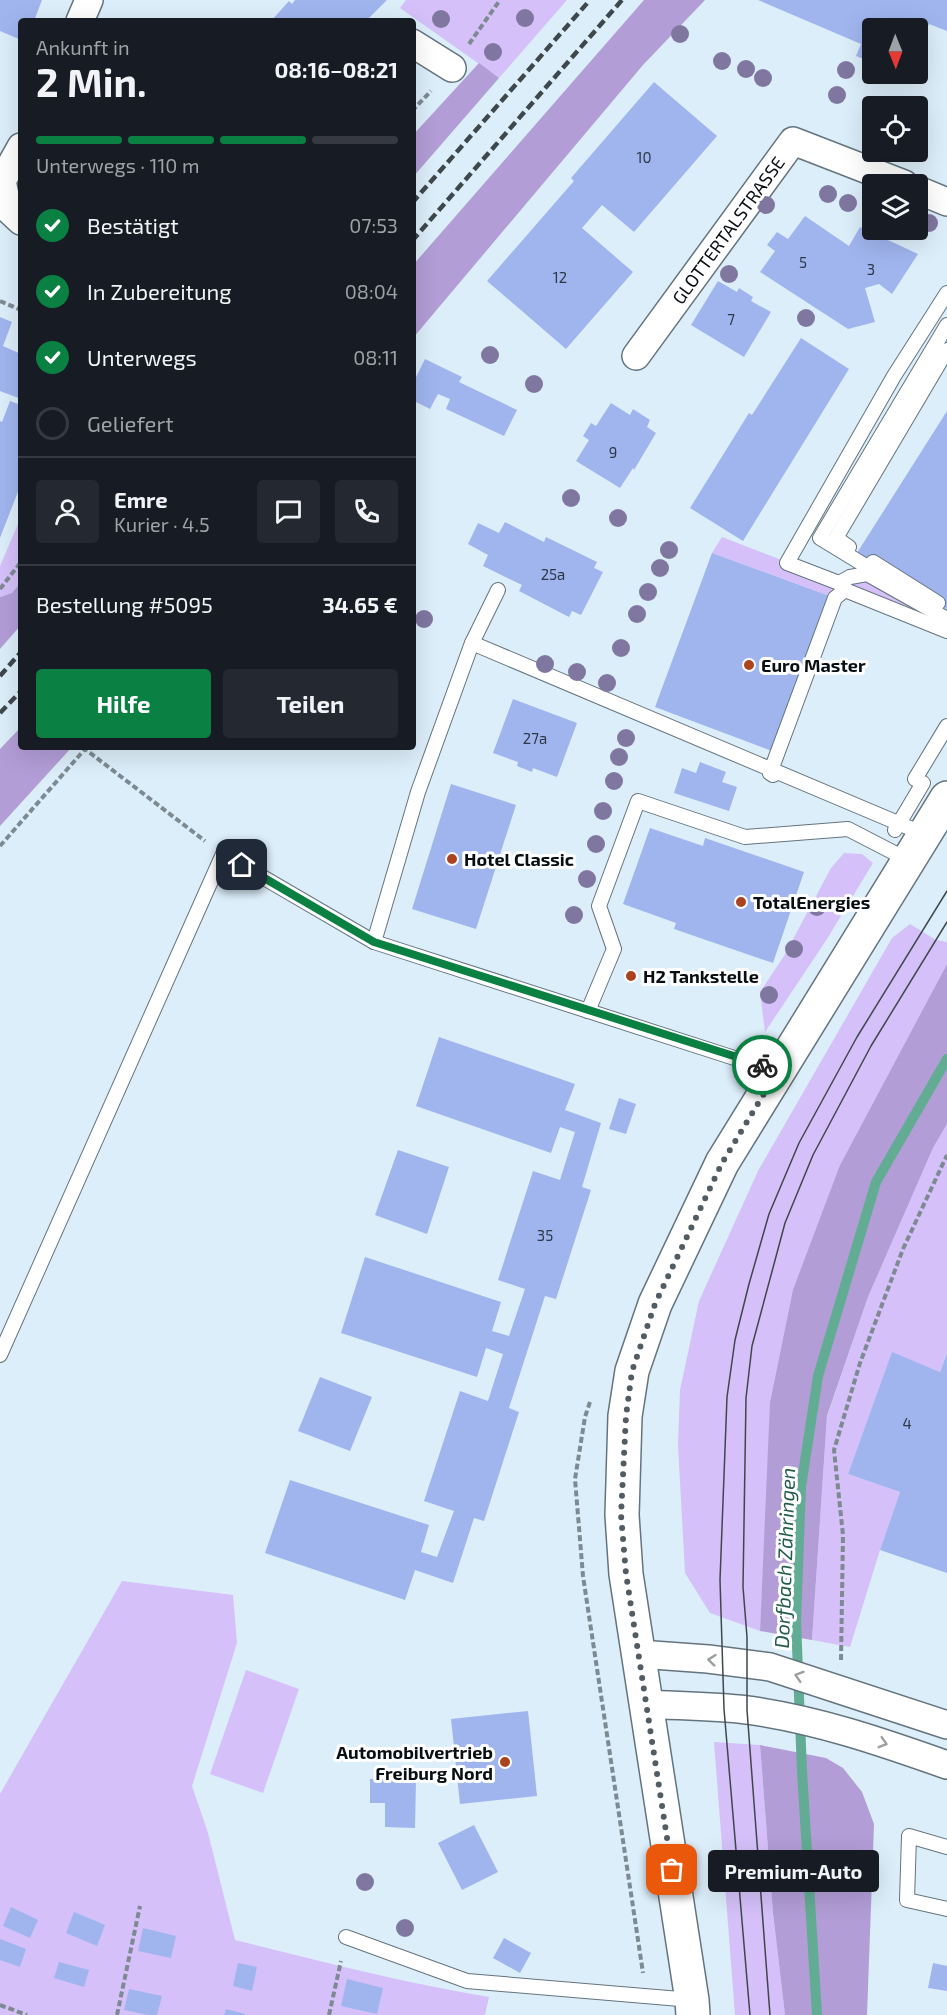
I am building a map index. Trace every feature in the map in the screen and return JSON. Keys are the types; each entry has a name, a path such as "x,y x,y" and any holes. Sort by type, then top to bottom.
{"street":[{"path":"81,18 89,0"},
{"path":"416,46 452,68"},
{"name":"GLOTTERTALSTRASSE","path":"636,357 793,141 878,174"},
{"path":"18,152 2,181 8,209 18,218"},
{"path":"928,194 947,202"},
{"path":"692,2008 626,1574 621,1515 626,1416 632,1371 655,1304 722,1163 779,1069 910,839 947,798"},
{"path":"639,1654 708,1659 770,1667 947,1725"},
{"path":"645,1704 735,1709 771,1714 827,1726 947,1764"}],"lane":[{"path":"947,293 894,376 787,563 839,582 867,574 947,617"},
{"path":"947,325 820,537 947,617"},
{"path":"947,350 836,538 947,609"},
{"path":"374,942 418,792 472,643 498,590"},
{"path":"771,769 835,598 845,590 947,631"},
{"path":"472,643 771,769 910,839"},
{"path":"910,839 923,783 915,779 947,726"},
{"path":"588,1011 614,949 599,906 638,801 745,837 848,830 910,839"},
{"path":"0,1355 223,854 374,942 753,1064 779,1069"},
{"path":"947,1847 909,1836 907,1900 947,1909"},
{"path":"346,1937 467,1981 647,1996 692,2008"}],"path":[{"path":"452,68 500,0"},
{"path":"0,301 18,309"},
{"path":"0,588 18,566"},
{"path":"0,846 84,750"},
{"path":"86,750 223,854"},
{"path":"831,1686 842,1656 843,1535 834,1450 860,1363 903,1249 947,1155"},
{"path":"593,1394 585,1417 575,1479 583,1575 647,1996"},
{"path":"117,2015 140,1906"},
{"path":"329,2015 346,1937"},
{"path":"0,2006 27,2015"}],"shaded area":[{"path":"406,0 567,0 499,78 400,8"},
{"path":"644,0 705,0 643,65 416,334 416,262"},
{"path":"479,63 499,78 416,174 416,132"},
{"path":"18,524 18,586 12,593 0,597 0,566"},
{"path":"722,537 839,582 867,574 931,609 947,631 845,590 835,598 712,553"},
{"path":"18,586 18,628 0,649 0,597 12,593"},
{"path":"18,730 18,750 69,750 0,826 0,749"},
{"path":"844,853 862,854 873,863 827,939 765,1032 760,992 784,956 831,868"},
{"path":"910,924 936,940 947,942 947,964 840,1165 764,1553 760,1631 710,1613 685,1573 678,1445 680,1390 699,1301 758,1171 892,938"},
{"path":"947,964 947,1124 933,1148 868,1297 827,1416 812,1640 760,1631 770,1403 793,1290 840,1165"},
{"path":"947,1124 947,1352 940,1372 892,1353 848,1474 900,1492 850,1647 812,1640 827,1417 868,1297 933,1148"},
{"path":"122,1581 233,1595 237,1643 192,1786 208,1833 235,1940 330,1964 489,1997 485,2015 0,2015 0,1794"},
{"path":"246,1670 299,1689 263,1793 210,1774"},
{"path":"714,1742 760,1745 773,1913 785,2015 735,2015"},
{"path":"760,1745 826,1758 843,1768 862,1792 874,1824 867,2015 785,2015 773,1913"}],"building":[{"path":"0,0 42,0 35,18 18,18 18,39 0,31"},
{"path":"295,0 387,0 369,18 274,18 289,1 292,4"},
{"path":"758,0 947,0 947,31 929,24 928,26 928,18 862,18 862,58 856,56 861,44"},
{"path":"654,82 717,136 634,232 602,205 582,228 633,272 566,349 487,281 574,181 571,178"},
{"path":"805,216 849,246 860,227 862,228 862,240 888,240 918,254 892,294 879,284 865,288 875,322 848,329 760,272 775,251 767,245 777,232 788,239"},
{"path":"718,281 737,292 739,288 753,297 751,301 771,312 744,357 691,325"},
{"path":"0,317 12,322 3,346 18,353 18,398 0,391"},
{"path":"801,338 849,369 743,541 690,508 749,413 752,415"},
{"path":"425,359 462,377 459,382 517,410 504,436 446,409 450,399 438,394 430,409 416,402 416,377"},
{"path":"10,401 18,404 18,492 0,538 0,421 2,422"},
{"path":"611,403 630,415 633,409 650,420 647,427 656,433 634,470 633,468 620,488 576,461 589,440 583,436 591,423 596,426"},
{"path":"947,411 947,609 857,553"},
{"path":"505,522 544,542 546,537 597,562 594,568 603,572 581,615 572,611 569,617 519,591 522,585 483,566 488,555 468,544 478,523 499,533"},
{"path":"712,553 835,598 777,753 655,707"},
{"path":"513,699 577,723 557,777 533,768 532,772 517,766 518,762 493,753"},
{"path":"700,762 726,772 722,782 737,787 729,811 674,793 682,768 696,773"},
{"path":"451,784 516,805 476,929 412,909"},
{"path":"650,828 703,846 705,838 804,872 773,963 674,929 676,923 623,904"},
{"path":"439,1037 575,1084 565,1110 601,1123 582,1187 591,1190 556,1299 545,1296 509,1408 519,1412 484,1521 474,1518 453,1583 415,1570 405,1600 265,1553 290,1480 429,1525 421,1552 437,1557 454,1511 424,1501 460,1391 488,1401 503,1354 486,1348 477,1377 341,1333 365,1257 501,1302 492,1331 509,1336 525,1289 498,1280 533,1171 560,1180 575,1132 560,1127 551,1153 416,1106"},
{"path":"619,1098 636,1104 626,1134 609,1129"},
{"path":"398,1150 449,1167 427,1234 375,1215"},
{"path":"892,1352 940,1372 947,1353 947,1573 880,1550 900,1492 848,1474"},
{"path":"320,1377 372,1397 350,1451 298,1431"},
{"path":"528,1711 537,1796 460,1804 451,1719"},
{"path":"370,1779 416,1780 415,1828 385,1827 385,1803 370,1803"},
{"path":"474,1825 498,1872 462,1890 438,1843"},
{"path":"11,1907 38,1920 30,1938 3,1926"},
{"path":"74,1912 105,1925 97,1946 66,1933"},
{"path":"143,1928 176,1936 171,1958 138,1951"},
{"path":"504,1938 531,1953 520,1973 493,1958"},
{"path":"0,1939 26,1949 20,1967 0,1960"},
{"path":"59,1962 89,1970 84,1987 54,1978"},
{"path":"238,1963 257,1967 252,1991 233,1986"},
{"path":"933,1963 947,1966 947,1991 928,1988"},
{"path":"347,1979 383,1988 377,2014 341,2006"},
{"path":"129,1989 162,1996 157,2015 124,2010"},
{"path":"226,2009 245,2014 245,2015 224,2015"}],"waterway":[{"name":"Dorfbach Zähringen","path":"817,2015 802,1771 796,1621 801,1487 818,1376 876,1182 947,1059"}],"tram line":[{"path":"750,2015 724,1709 720,1580 727,1397 735,1340 769,1214 799,1143 857,1037 947,891"},
{"path":"770,2015 747,1710 747,1637 743,1587 746,1398 752,1346 785,1223 813,1155 871,1046 947,922"}],"railway":[{"path":"416,198 590,0"},
{"path":"416,236 622,0"},
{"path":"0,676 18,655"},
{"path":"0,713 18,694"}],"way so far":[{"path":"672,1870 626,1574 621,1515 626,1416 632,1371 655,1304 722,1163 779,1069 762,1065"}],"place":[{"name":"Euro Master","path":"749,665"},
{"name":"Hotel Classic","path":"452,859"},
{"name":"TotalEnergies","path":"741,902"},
{"name":"H2 Tankstelle","path":"631,976"},
{"name":"Automobilvertrieb Freiburg Nord","path":"505,1762"},
{"name":"Premium-Auto","path":"672,1870"}],"route":[{"path":"242,865 374,942 642,1029 762,1065"}]}
